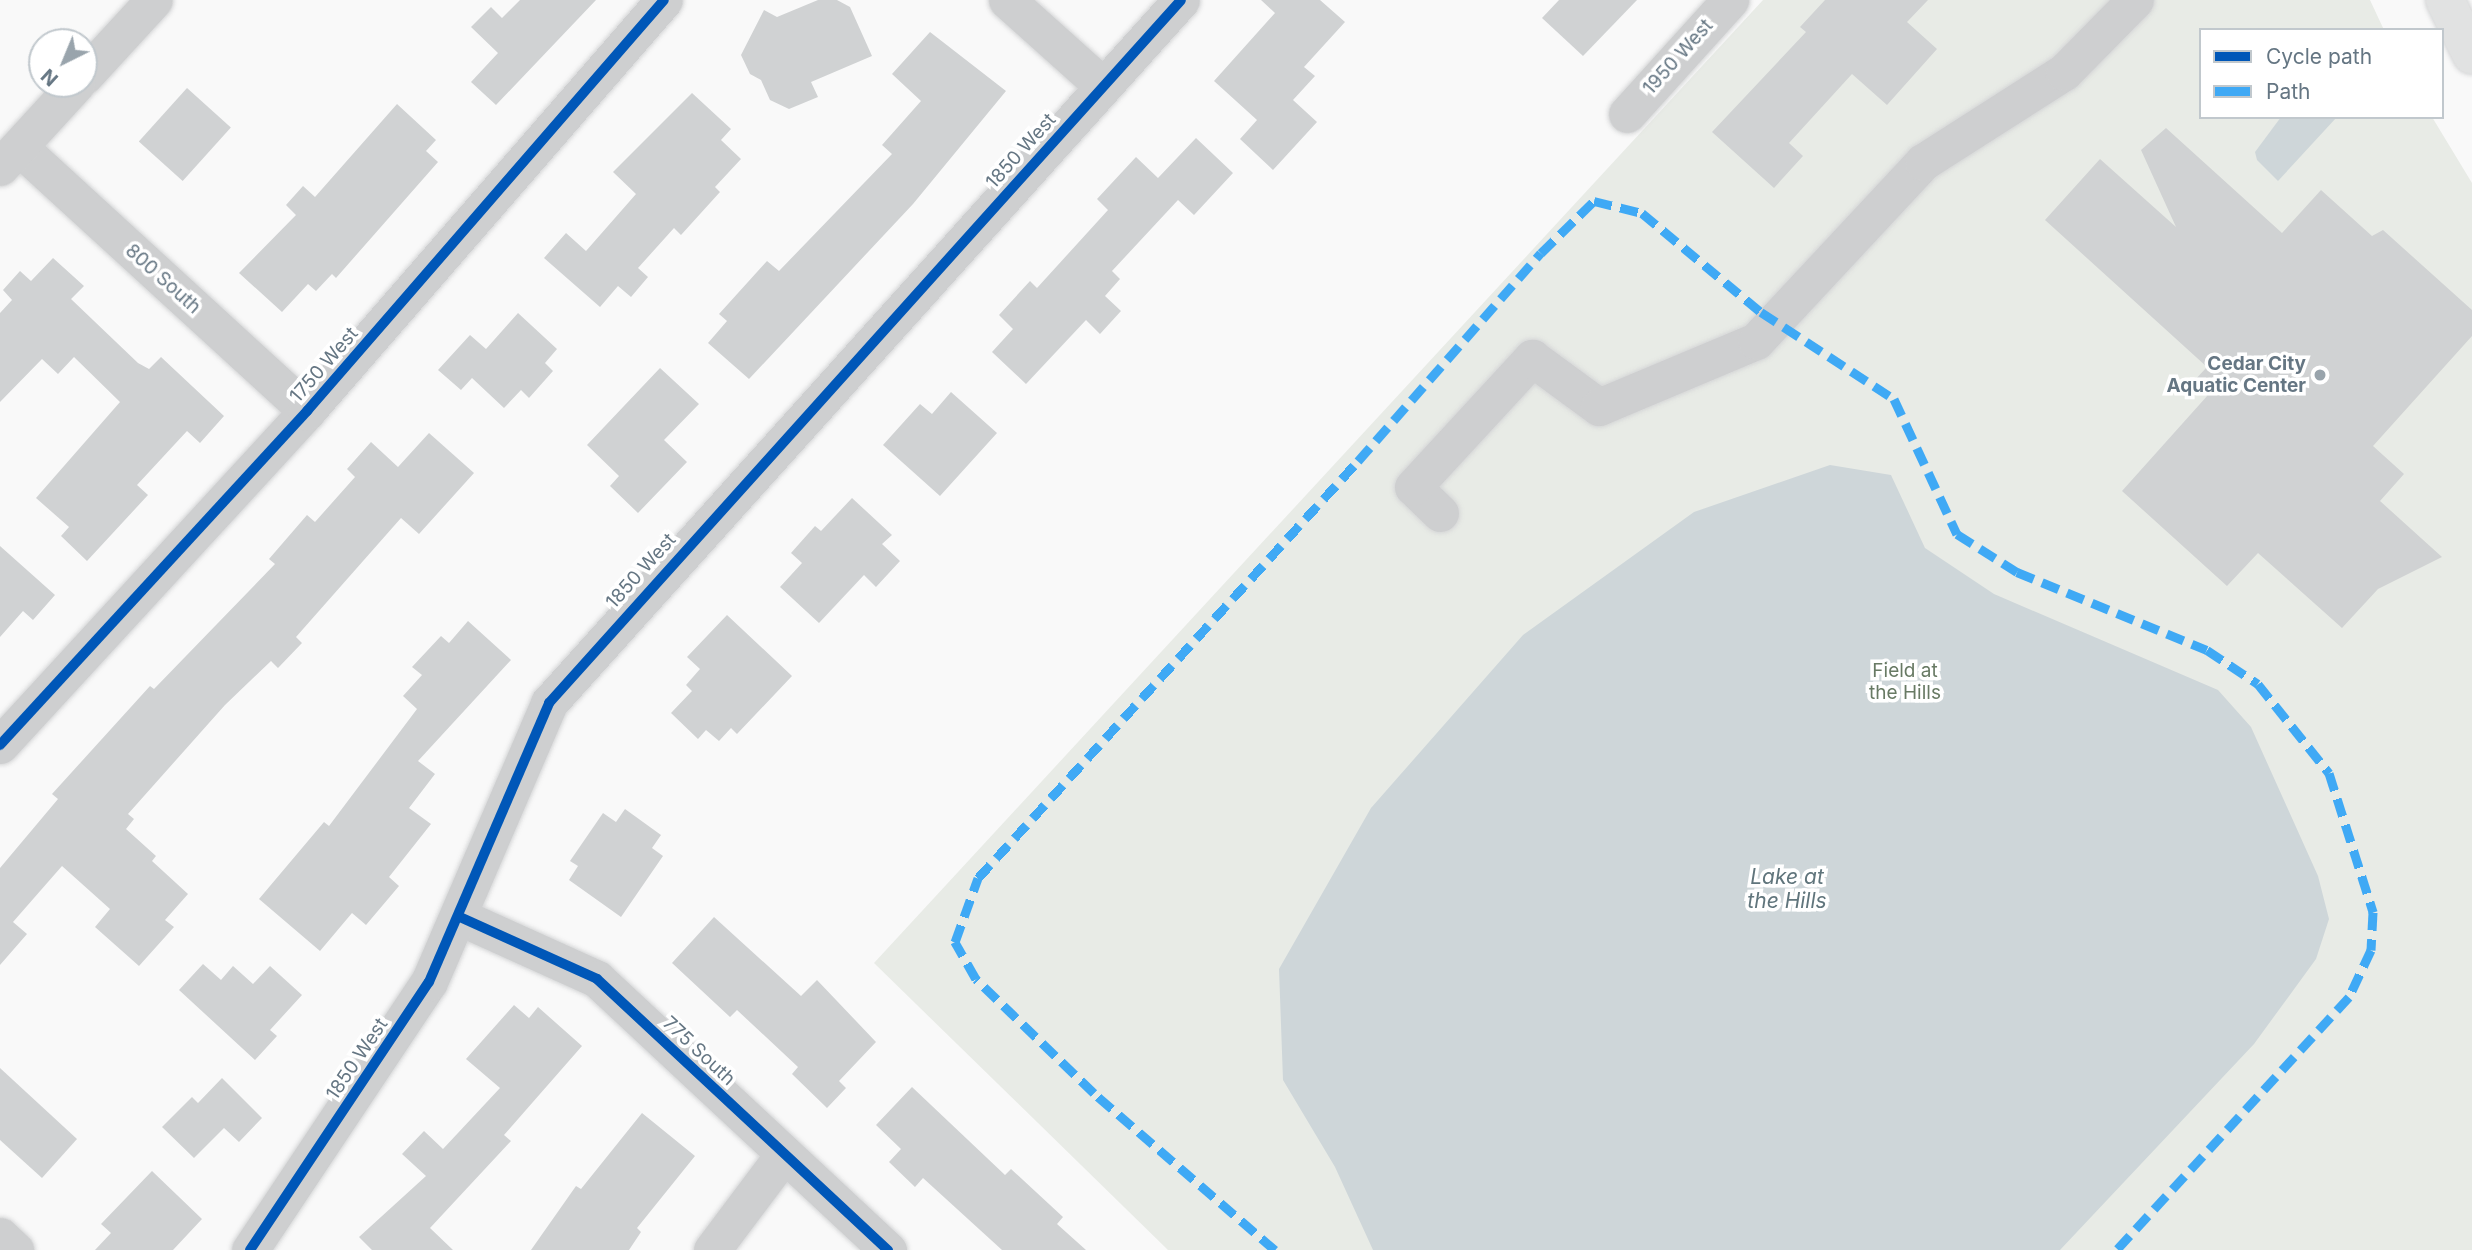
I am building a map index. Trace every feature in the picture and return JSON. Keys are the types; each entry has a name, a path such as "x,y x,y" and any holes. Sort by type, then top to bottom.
{"main road":[{"path":"2445,0 2470,45"}],"street":[{"path":"98,61 154,0"},
{"name":"1750 West","path":"0,745 307,411 664,0"},
{"path":"1007,0 1103,86"},
{"name":"1850 West","path":"250,1250 429,982 460,917 549,703 1181,0"},
{"name":"1950 West","path":"1627,114 1730,0"},
{"path":"1440,513 1413,486 1532,358 1599,407 1756,341 1923,162 2064,72 2135,0"},
{"path":"9,157 63,98"},
{"name":"800 South","path":"9,157 307,411"},
{"name":"775 South","path":"460,917 597,979 888,1250"},
{"path":"712,1250 784,1154"},
{"path":"0,1236 15,1250"}],"green space":[{"name":"Field at the Hills","path":"1763,0 2370,0 2383,28 2199,28 2199,119 2433,119 2472,183 2472,1250 1168,1250 874,963"}],"water":[{"path":"2280,119 2335,119 2278,181 2257,160 2255,152"},
{"name":"Lake at the Hills","path":"1830,465 1891,475 1925,548 1994,594 2218,690 2251,727 2318,876 2329,919 2316,959 2254,1044 2060,1250 1373,1250 1335,1167 1283,1080 1279,969 1371,808 1523,635 1694,512"}],"building":[{"path":"520,0 596,0 496,105 471,82 498,53 471,27 491,7 502,18"},
{"path":"818,0 837,0 850,7 872,56 811,82 818,97 789,109 770,100 761,80 750,74 741,55 764,10 777,17"},
{"path":"1261,0 1320,0 1345,22 1304,67 1315,76 1293,100 1317,122 1273,170 1240,139 1257,120 1214,81 1275,13"},
{"path":"1559,0 1637,0 1583,56 1542,18"},
{"path":"1825,0 1928,0 1907,22 1937,49 1887,105 1852,74 1789,143 1803,156 1774,188 1712,132 1806,32 1800,27"},
{"path":"930,32 1006,91 913,204 749,379 708,343 727,321 719,314 767,261 779,271 892,154 882,145 921,101 892,74"},
{"path":"187,88 231,127 183,181 139,142"},
{"path":"692,93 731,129 721,140 741,159 715,187 720,192 681,235 674,228 638,268 648,277 631,297 618,286 600,307 544,258 566,233 586,251 636,194 613,172"},
{"path":"397,104 436,140 426,151 438,162 336,278 332,274 316,291 308,284 282,312 239,273 296,215 286,205 303,186 315,197"},
{"name":"Cedar City Aquatic Center","path":"2166,128 2282,233 2321,190 2372,236 2383,230 2472,310 2472,336 2373,446 2404,474 2380,501 2442,557 2378,589 2342,628 2258,553 2227,586 2122,491 2208,395 2193,382 2207,367 2045,220 2100,159 2176,227 2141,150"},
{"path":"1196,138 1233,173 1194,215 1178,200 1112,271 1120,279 1105,296 1121,311 1100,334 1086,320 1026,384 992,352 1013,329 999,315 1030,281 1037,288 1108,210 1097,199 1136,157 1158,178"},
{"path":"53,258 84,286 71,299 138,363 149,369 161,357 224,416 200,443 187,431 137,485 148,495 87,561 61,536 69,527 36,498 120,402 74,357 58,374 42,359 0,402 0,313 12,300 3,290 20,271 31,281"},
{"path":"518,313 557,349 545,363 553,371 529,398 521,390 504,408 472,378 461,390 438,370 470,335 486,349"},
{"path":"660,368 699,404 664,440 687,462 638,513 610,486 619,476 587,445"},
{"path":"951,392 997,433 940,496 883,445 920,404 932,414"},
{"path":"429,433 474,473 419,534 401,518 296,637 302,643 278,668 271,661 225,705 128,814 134,819 126,829 156,856 152,861 188,894 165,920 174,927 139,966 95,927 110,909 62,866 13,922 27,934 0,965 0,868 58,799 52,794 150,686 154,689 275,564 269,559 307,515 315,522 355,477 347,469 371,442 398,467"},
{"path":"852,498 892,535 882,544 900,561 876,587 864,575 819,623 780,587 802,563 791,553 815,526 821,531"},
{"path":"0,546 55,595 33,620 23,611 0,637"},
{"path":"727,615 792,676 737,734 731,728 719,741 706,730 698,739 671,713 692,691 686,685 700,669 687,657"},
{"path":"468,621 511,660 418,761 435,774 409,808 431,824 389,877 399,886 366,925 352,913 320,951 259,899 324,822 329,826 417,709 403,696 422,675 412,667 441,636 449,643"},
{"path":"625,809 661,835 652,848 663,856 621,917 569,880 578,866 570,861 603,813 616,822"},
{"path":"714,917 801,996 817,980 876,1042 839,1081 846,1088 827,1108 792,1074 798,1067 737,1010 730,1017 672,963"},
{"path":"203,964 221,980 233,966 253,984 270,966 302,995 270,1030 277,1036 255,1060 179,990"},
{"path":"514,1005 529,1018 538,1007 582,1046 504,1135 511,1141 430,1228 453,1250 372,1250 359,1237 426,1176 402,1154 424,1131 443,1149 500,1088 466,1059"},
{"path":"0,1068 77,1139 42,1178 0,1140"},
{"path":"222,1078 262,1118 239,1142 224,1128 194,1158 162,1127 192,1097 198,1103"},
{"path":"912,1087 1005,1175 1011,1169 1063,1217 1057,1224 1086,1250 1002,1250 923,1178 915,1187 889,1162 901,1149 876,1125"},
{"path":"642,1113 695,1156 637,1228 641,1232 629,1250 531,1250 576,1186 581,1189"},
{"path":"152,1171 202,1219 173,1250 95,1250 111,1233 101,1224"}],"marked path":[{"path":"1275,1250 1094,1093 976,979 955,942 978,878 1358,461 1541,253 1594,201 1642,213 1761,312 1894,399 1957,534 2017,572 2207,650 2258,684 2329,773 2373,912 2371,950 2349,997 2116,1250"}],"cycle path":[{"path":"0,745 307,411 664,0"},
{"path":"250,1250 429,982 549,703 1181,0"},
{"path":"460,917 597,979 888,1250"}],"place":[{"name":"Cedar City Aquatic Center","path":"2320,375"}]}
